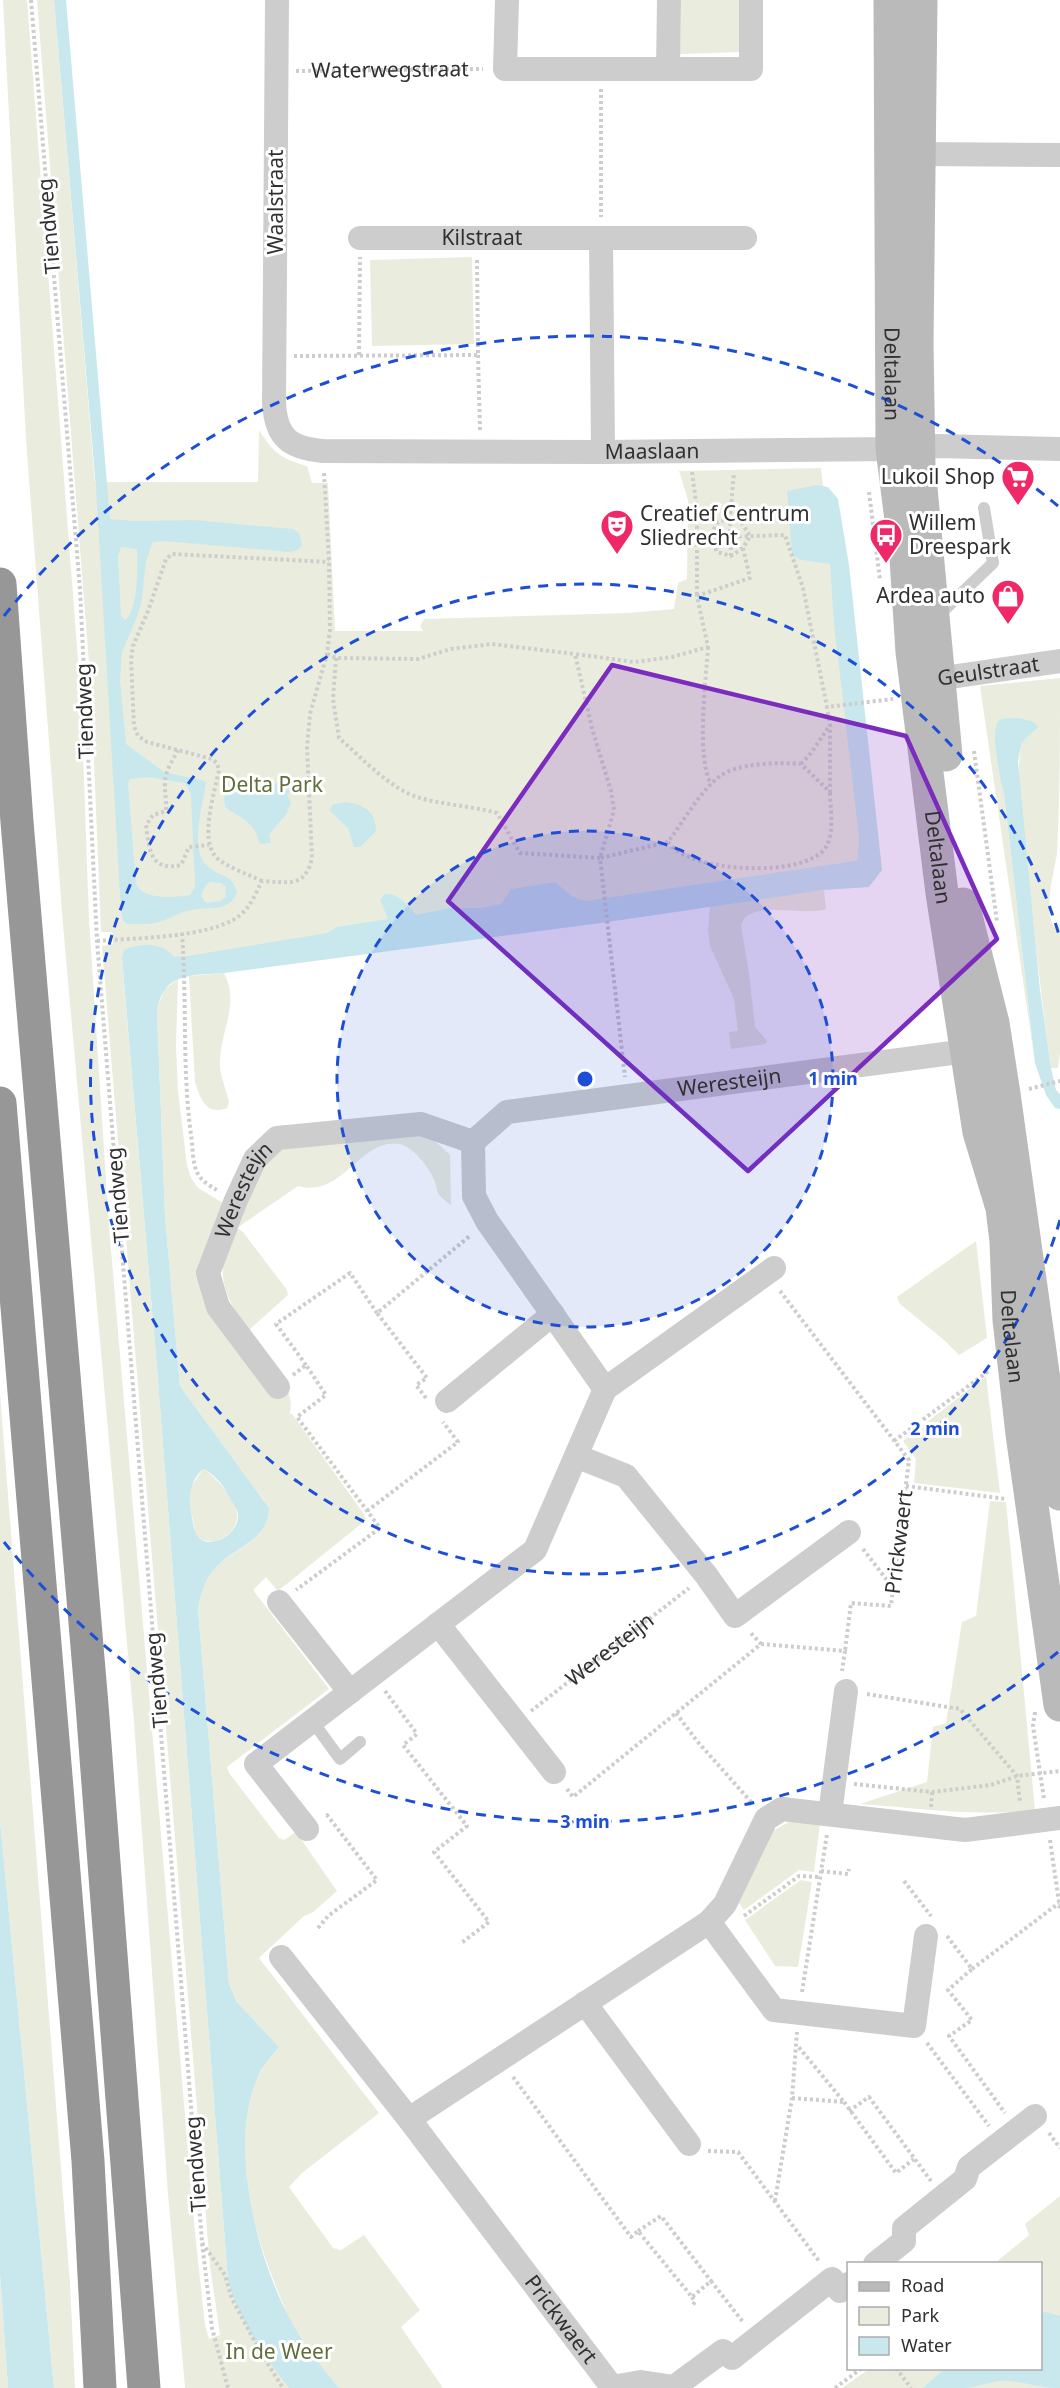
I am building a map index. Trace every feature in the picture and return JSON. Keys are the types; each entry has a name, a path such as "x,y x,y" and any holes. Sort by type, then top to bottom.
{"highway":[{"path":"0,584 17,822 92,1705 144,2388"},
{"path":"0,1103 88,2161 100,2388"}],"street":[{"name":"Waalstraat","path":"274,403 277,0"},
{"path":"507,0 506,69 751,69 751,0"},
{"path":"668,69 669,0"},
{"name":"Deltalaan","path":"890,0 906,448 906,560 912,652 954,870 993,1023 981,1049 1045,1432 1060,1494"},
{"name":"Deltalaan","path":"920,686 934,620 924,522 906,448 917,343 921,0"},
{"path":"919,154 1060,155"},
{"name":"Kilstraat","path":"360,238 745,238"},
{"path":"602,238 603,452"},
{"name":"Maaslaan","path":"274,403 275,420 285,438 300,449 322,451 603,452 906,448 975,452 1060,449"},
{"name":"Geulstraat","path":"920,686 1060,661"},
{"name":"Weresteijn","path":"278,1387 218,1307 208,1273 236,1200 255,1159 278,1138 421,1124 473,1142 507,1112 981,1049"},
{"path":"473,1142 474,1196 487,1221 605,1389"},
{"path":"307,1829 256,1764 535,1550 605,1389 770,1271"},
{"path":"441,1406 553,1314"},
{"name":"Deltalaan","path":"1045,1432 1059,1695"},
{"path":"576,1456 626,1476 706,1575 735,1616 849,1532"},
{"path":"279,1602 350,1692"},
{"path":"438,1624 554,1772"},
{"path":"830,1814 843,1685"},
{"path":"409,2119 585,2003 714,1928 766,1819 782,1809 965,1830 1053,1819"},
{"path":"714,1928 774,2010 914,2025 933,1927"},
{"name":"Prickwaert","path":"281,1957 409,2119 612,2386 642,2382 675,2387 723,2351 732,2358 840,2282"},
{"path":"585,2003 689,2144"},
{"path":"878,2262 904,2241 904,2228 965,2179 969,2167 1018,2129"}],"lane":[{"path":"934,620 993,563 984,508"},
{"path":"313,1722 340,1759 360,1742"}],"path":[{"name":"Tiendweg","path":"31,0 80,589 97,941 202,2242 212,2328 228,2388"},
{"name":"Waterwegstraat","path":"277,71 506,69"},
{"path":"601,69 602,238"},
{"path":"359,356 360,238"},
{"path":"477,239 480,452"},
{"path":"275,356 478,355"},
{"path":"731,556 730,519 736,450"},
{"path":"322,451 329,562 330,630 327,654 317,686 309,725 308,775 312,858 305,876 294,882 262,881 216,857 210,845 208,824 219,770 217,763 212,759 147,742 138,736 134,726 131,659 166,559 172,554 329,562"},
{"path":"690,451 697,509 697,596 708,647 704,733 706,774 711,784"},
{"path":"710,536 718,522 730,519 741,522 750,536"},
{"path":"668,842 674,850 711,864 737,869 777,867 812,859 825,849 830,838 830,725 803,588 785,535 697,538"},
{"path":"710,536 717,552 731,556 743,548 750,536"},
{"path":"697,596 750,578 743,548"},
{"path":"327,654 336,658 417,659 451,649 492,644 634,663 672,657 708,647"},
{"path":"575,654 592,728 611,790 614,810 600,858 627,1095"},
{"path":"336,658 333,699 339,738 388,781 418,798 497,813 520,853 600,858 668,842 711,784 721,775 740,768 780,762 801,764 830,792"},
{"path":"827,707 920,686"},
{"path":"801,764 830,725"},
{"path":"973,741 998,927"},
{"path":"178,750 164,781 167,796 166,811 153,815 146,825 153,857 159,865 166,868 181,865 187,849 210,845"},
{"path":"97,941 182,933 222,926 241,915 262,881"},
{"path":"182,933 185,983 184,1055 197,1172 209,1185 236,1200"},
{"path":"1036,1087 1060,1082"},
{"path":"377,1313 487,1221"},
{"path":"770,1271 894,1441 997,1364"},
{"path":"279,1602 380,1528 367,1511 297,1417 326,1395 276,1324 350,1273 377,1313 427,1378 416,1385 441,1406 458,1442 367,1511"},
{"path":"278,1387 306,1365"},
{"name":"Prickwaert","path":"843,1685 851,1603 891,1606 909,1460 894,1441"},
{"path":"906,1486 1013,1500"},
{"path":"849,1532 894,1589"},
{"name":"Weresteijn","path":"515,1723 706,1575"},
{"path":"735,1616 761,1644 845,1651"},
{"path":"554,1772 573,1797 761,1644"},
{"path":"373,1674 417,1734 404,1744 466,1826 434,1852 489,1922 460,1944"},
{"path":"843,1685 960,1709 1017,1776 1022,1824"},
{"path":"676,1713 766,1819"},
{"path":"834,1781 932,1792 992,1785 1017,1776 1060,1771"},
{"path":"307,1829 327,1815 377,1880 328,1916 318,1928"},
{"path":"1053,1819 1060,1909"},
{"path":"821,1870 848,1874 849,1869"},
{"path":"714,1928 799,1875 820,1877"},
{"path":"904,1881 933,1927 972,1969"},
{"path":"1018,2129 949,2036 972,2020 948,1990 1059,1903"},
{"path":"914,2025 1018,2129"},
{"path":"796,2045 844,2102 896,2173 914,2159"},
{"path":"499,2060 631,2237 661,2216 757,2339"},
{"path":"849,2111 869,2097 942,2197"},
{"path":"792,2098 844,2102"},
{"path":"689,2144 706,2151 738,2152 840,2282"},
{"path":"638,2231 692,2297 695,2302 692,2306"},
{"path":"202,2242 225,2275 232,2299 262,2355 283,2388"},
{"path":"692,2297 711,2281"},
{"path":"835,2388 858,2370"},
{"path":"898,2370 911,2388"}],"highlighted area":[{"path":"612,665 906,736 997,939 748,1171 448,901"}],"green space":[{"path":"3,0 27,0 81,698 89,919 109,1226 195,2232 205,2325 209,2339 220,2335 210,2266 102,946 113,944 112,932 101,932 91,689 37,0 54,0 95,482 258,482 259,430 279,454 307,466 312,483 328,483 335,631 423,631 420,626 424,619 628,613 674,609 678,583 687,579 688,500 679,471 821,468 872,882 123,972 157,1368 228,2281 286,2311 255,2226 244,2165 244,2134 248,2105 260,2073 279,2047 237,2002 229,1984 198,1609 204,1587 212,1571 258,1535 268,1519 269,1508 180,1386 165,1216 157,1009 164,990 178,979 176,1046 178,1091 187,1165 191,1178 198,1188 223,1203 203,1276 287,1387 291,1403 290,1414 364,1514 366,1520 278,1591 266,1577 253,1590 329,1689 227,1767 229,1773 279,1838 284,1840 296,1832 337,1891 312,1913 304,1916 259,1958 379,2113 302,2173 289,2187 333,2248 341,2250 364,2235 420,2310 401,2327 443,2388 185,2388 168,2194 134,1722 63,925 26,440"},
{"path":"681,0 742,0 742,52 680,54"},
{"path":"472,257 474,344 372,346 370,260"},
{"path":"1060,678 1057,854 1049,908 1054,927 1060,933 1060,1053 1058,1068 1051,1068 1020,800 1019,771 1022,742 997,754 1004,794 1035,1063 980,686"},
{"path":"824,890 826,909 816,911 764,910 745,918 741,926 755,1027 767,1041 765,1044 731,1049 729,1032 738,1031 734,999 710,946 708,930 710,906"},
{"path":"224,973 230,995 230,1006 221,1049 220,1066 229,1102 227,1108 214,1110 202,1100 195,1082 189,976"},
{"path":"421,1136 435,1141 450,1155 451,1205 439,1195 431,1174 415,1153 399,1144 386,1144 373,1149 327,1184 313,1188 298,1186 237,1228 263,1164 284,1148"},
{"path":"237,1228 243,1232 287,1290 288,1295 249,1330 229,1299 224,1282 223,1263"},
{"path":"976,1241 987,1338 959,1355 900,1304 897,1297"},
{"path":"986,1376 1000,1493 914,1483 916,1459 903,1441"},
{"path":"0,1393 70,2283 75,2388 54,2388 0,1820"},
{"path":"203,1469 214,1477 226,1491 237,1513 236,1524 232,1531 214,1542 202,1540 196,1534 189,1502 191,1487"},
{"path":"990,1501 1006,1502 1035,1810 992,1813 860,1804 927,1782 933,1727 946,1723 962,1622 976,1616"},
{"path":"791,1821 820,1823 814,1872 799,1870 744,1910 735,1898 769,1833"},
{"path":"801,1880 812,1882 798,1967 775,1966 745,1920"},
{"path":"1060,2196 1060,2388 842,2388 868,2370 1042,2370 1042,2262 996,2262 1029,2235 1025,2224"},
{"path":"0,2273 8,2388 0,2388"}],"water":[{"path":"54,0 66,0 110,519 194,520 293,529 299,533 302,545 298,550 290,552 153,542 146,561 142,599 137,617 122,652 120,680 126,744 164,772 206,781 198,828 199,852 211,869 233,883 237,892 234,899 224,906 188,911 161,922 127,924 123,920 121,911 96,488","holes":["121,547 137,549 135,598 125,620 121,616 118,556","148,777 185,783 191,794 195,887 190,895 160,897 146,893 136,884 128,783 130,779","210,882 221,883 226,887 225,897 221,901 206,903 201,896"]},
{"path":"817,485 828,487 838,499 849,565 882,870 869,887 824,890 601,923 183,977 169,985 164,991 157,1009 165,1216 180,1386 269,1508 268,1519 258,1535 212,1571 204,1587 198,1609 229,1984 237,2002 279,2047 260,2073 249,2104 245,2134 250,2201 267,2266 291,2321 339,2388 289,2388 253,2338 239,2311 228,2281 157,1368 122,957 124,950 144,945 164,948 174,957 187,956 327,933 337,927 388,919 380,900 385,894 395,895 416,915 451,908 480,908 501,904 511,889 555,882 573,897 586,901 855,861 858,858 859,837 834,624 830,564 802,560 792,556 787,491","holes":["203,1469 214,1476 223,1487 238,1515 234,1529 222,1539 214,1542 201,1539 193,1525 190,1494 193,1483"]},
{"path":"1019,718 1034,722 1038,727 1022,742 1018,761 1040,990 1051,1068 1056,1090 1060,1094 1060,1109 1055,1108 1046,1095 1035,1063 1004,794 996,755 997,724 1002,719"},
{"path":"290,778 295,787 287,795 291,803 287,813 269,835 271,843 260,844 252,827 225,806 224,796 243,789 271,787 280,780"},
{"path":"345,802 363,807 374,818 376,831 360,847 354,847 348,828 330,811 332,805"},
{"path":"0,1820 54,2388 8,2388 0,2273"},
{"path":"1042,2313 1060,2316 1060,2388 1003,2381 966,2388 923,2388 943,2370 1042,2370"}],"place":[{"name":"Lukoil Shop","path":"1018,506"},
{"name":"Creatief Centrum Sliedrecht","path":"617,555"},
{"name":"Willem Dreespark","path":"886,564"},
{"name":"Ardea auto","path":"1008,625"}],"park label":[{"name":"Delta Park","path":"272,785"},
{"name":"In de Weer","path":"279,2352"}]}
